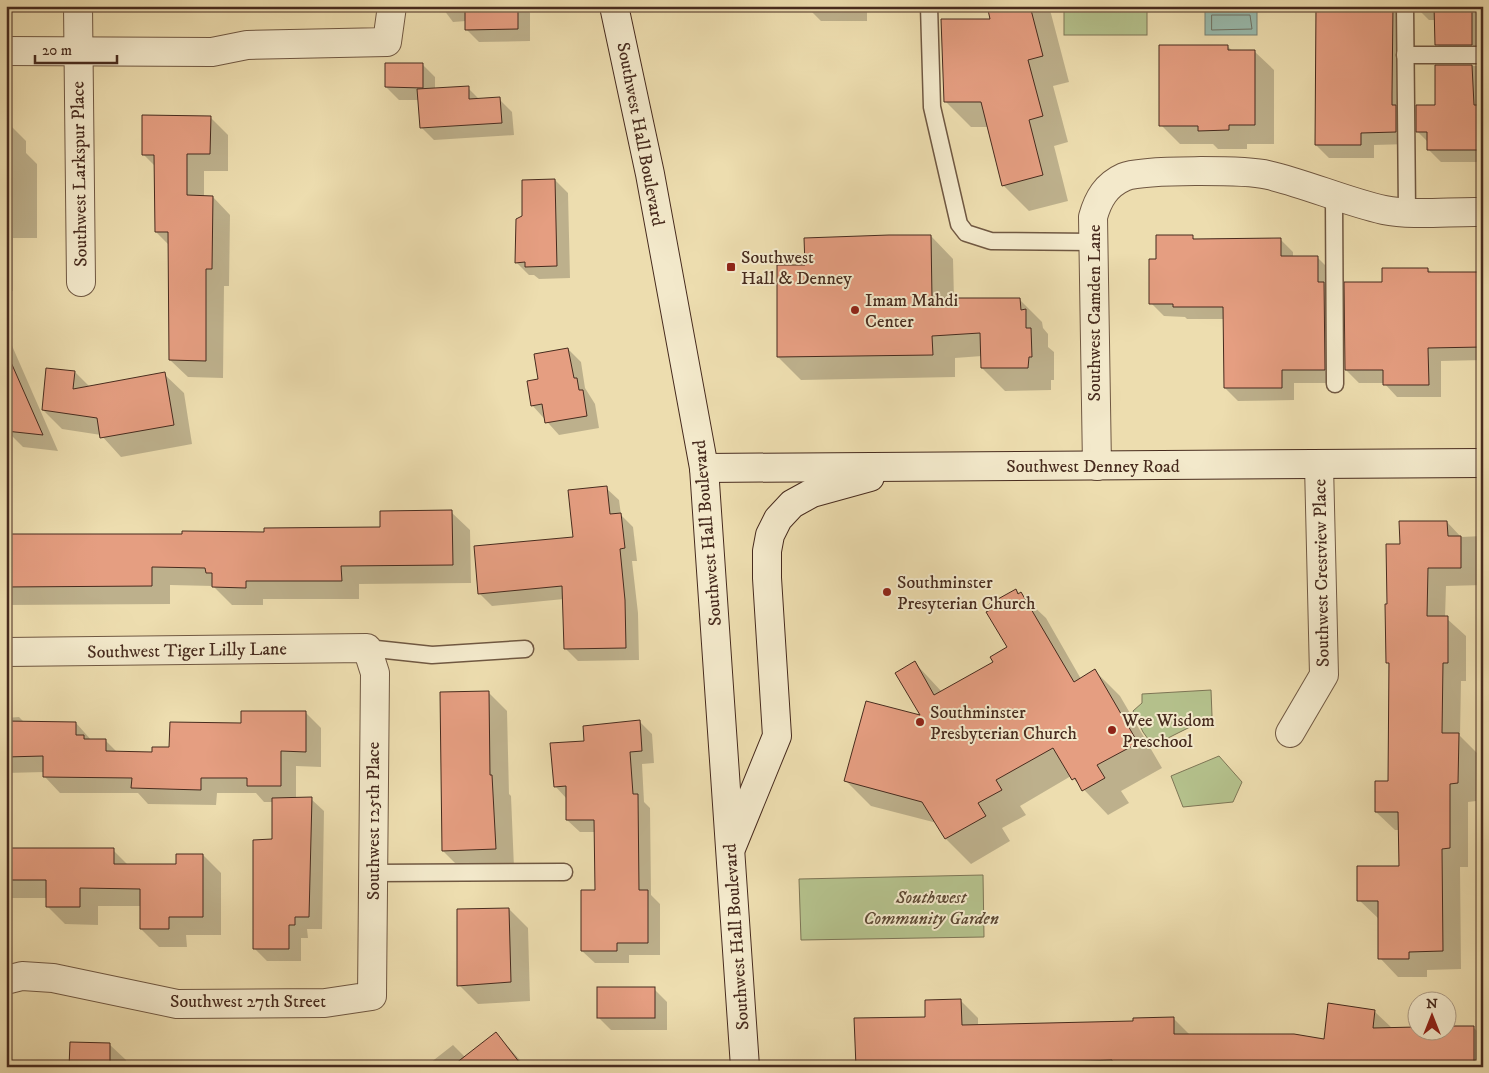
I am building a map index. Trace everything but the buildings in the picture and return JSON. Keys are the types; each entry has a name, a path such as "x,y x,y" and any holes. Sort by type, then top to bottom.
{"street":[{"name":"Southwest Larkspur Place","path":"78,6 81,282"},
{"path":"6,51 212,52 247,45 387,42 392,6"},
{"name":"Southwest Hall Boulevard","path":"614,6 650,174 704,468 729,851 746,1067"},
{"name":"Southwest Camden Lane","path":"1097,466 1093,217 1099,197 1125,176 1144,172 1242,172 1267,175 1334,197 1387,210 1483,212"},
{"name":"Southwest Denney Road","path":"704,468 1483,463"},
{"name":"Southwest Crestview Place","path":"1290,733 1324,675 1319,465"},
{"path":"729,851 777,736 767,578 767,551 770,535 778,519 792,504 812,493 907,466"},
{"name":"Southwest Tiger Lilly Lane","path":"6,652 367,648"},
{"name":"Southwest 125th Place","path":"367,648 375,673 372,996"},
{"name":"Southwest 27th Street","path":"6,980 22,976 53,978 177,1004 325,1003 372,996"}],"lane":[{"path":"929,6 932,108 962,228 976,238 991,241 1094,242"},
{"path":"1405,6 1407,211"},
{"path":"1405,55 1483,55"},
{"path":"1334,197 1335,384"},
{"path":"367,648 432,655 524,649"},
{"path":"373,873 564,872"}],"green space":[{"path":"1064,6 1147,6 1147,35 1064,35"},
{"path":"1211,690 1212,716 1158,743 1151,743 1143,732 1133,711 1142,703 1142,694"},
{"path":"1219,756 1242,782 1233,802 1183,807 1171,776"},
{"name":"Southwest Community Garden","path":"983,875 984,937 801,940 799,879"}],"water":[{"path":"1205,10 1257,10 1257,35 1205,35"}],"place":[{"name":"Southwest Hall & Denney","path":"731,267"},
{"name":"Imam Mahdi Center","path":"855,310"},
{"name":"Southminster Presyterian Church","path":"887,592"},
{"name":"Southminster Presbyterian Church","path":"920,722"},
{"name":"Wee Wisdom Preschool","path":"1112,730"}]}
